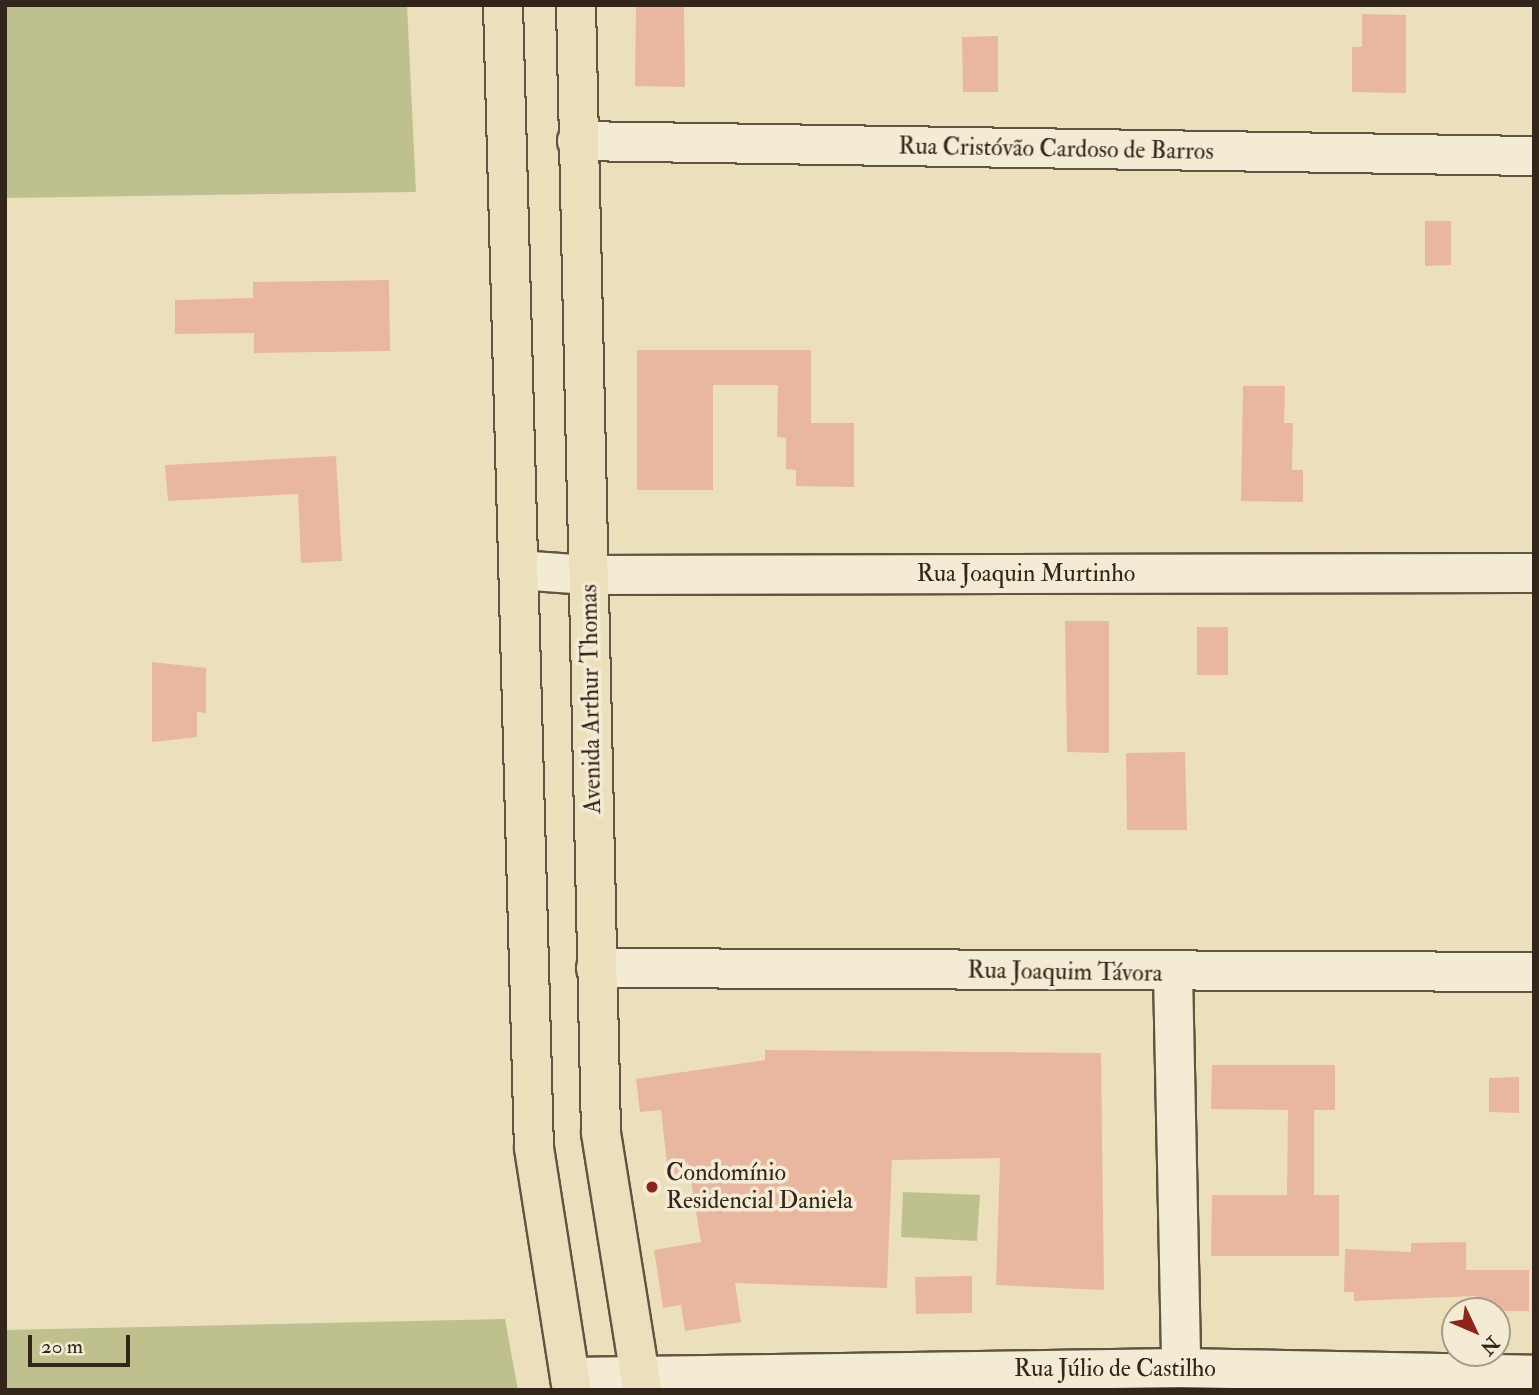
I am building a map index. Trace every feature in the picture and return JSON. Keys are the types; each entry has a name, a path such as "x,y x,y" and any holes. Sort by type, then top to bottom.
{"main road":[{"path":"503,5 534,1148 571,1383"},
{"name":"Avenida Arthur Thomas","path":"576,5 601,1133 641,1381"}],"street":[{"name":"Rua Cristóvão Cardoso de Barros","path":"577,141 1534,156"},
{"name":"Rua Joaquin Murtinho","path":"518,570 588,575 1534,573"},
{"name":"Rua Joaquim Távora","path":"596,968 1173,973 1534,972"},
{"path":"1173,973 1181,1368"},
{"name":"Rua Júlio de Castilho","path":"571,1383 1181,1368 1534,1375"}],"green space":[{"path":"5,5 407,5 416,192 5,198"},
{"path":"903,1192 980,1195 977,1241 901,1237"},
{"path":"505,1319 518,1390 5,1390 5,1330"}],"building":[{"path":"636,5 684,5 685,87 635,86"},
{"path":"1362,14 1406,15 1406,93 1352,92 1352,47 1362,47"},
{"path":"998,36 998,92 963,92 962,37"},
{"path":"1425,221 1451,221 1451,265 1425,266"},
{"path":"389,280 390,351 254,353 254,333 175,334 175,300 253,298 253,282"},
{"path":"637,350 811,350 811,423 854,423 854,487 796,486 796,470 786,469 786,438 777,437 778,385 713,385 713,490 637,490"},
{"path":"1243,386 1285,386 1284,423 1293,423 1292,470 1303,470 1303,502 1241,501"},
{"path":"336,456 342,561 301,563 298,494 168,501 165,465"},
{"path":"1065,621 1109,621 1109,753 1067,752"},
{"path":"1197,627 1228,627 1228,675 1197,675"},
{"path":"152,662 206,668 206,713 197,712 197,737 152,742"},
{"path":"1185,752 1187,830 1127,830 1126,753"},
{"path":"765,1050 1101,1053 1104,1290 996,1285 1000,1158 892,1160 887,1288 735,1283 741,1322 685,1331 681,1305 663,1308 654,1250 701,1242 688,1162 669,1182 661,1110 640,1112 636,1079 765,1060"},
{"path":"1212,1065 1335,1065 1335,1110 1314,1110 1314,1195 1339,1195 1339,1256 1211,1256 1212,1195 1287,1195 1288,1110 1211,1109"},
{"path":"1519,1077 1519,1113 1489,1112 1489,1078"},
{"path":"1466,1242 1466,1270 1529,1270 1529,1311 1511,1311 1511,1297 1354,1301 1354,1292 1344,1292 1345,1249 1411,1252 1411,1243"},
{"path":"972,1276 972,1313 916,1314 915,1277"}],"place":[{"name":"Condomínio Residencial Daniela","path":"652,1187"}]}
